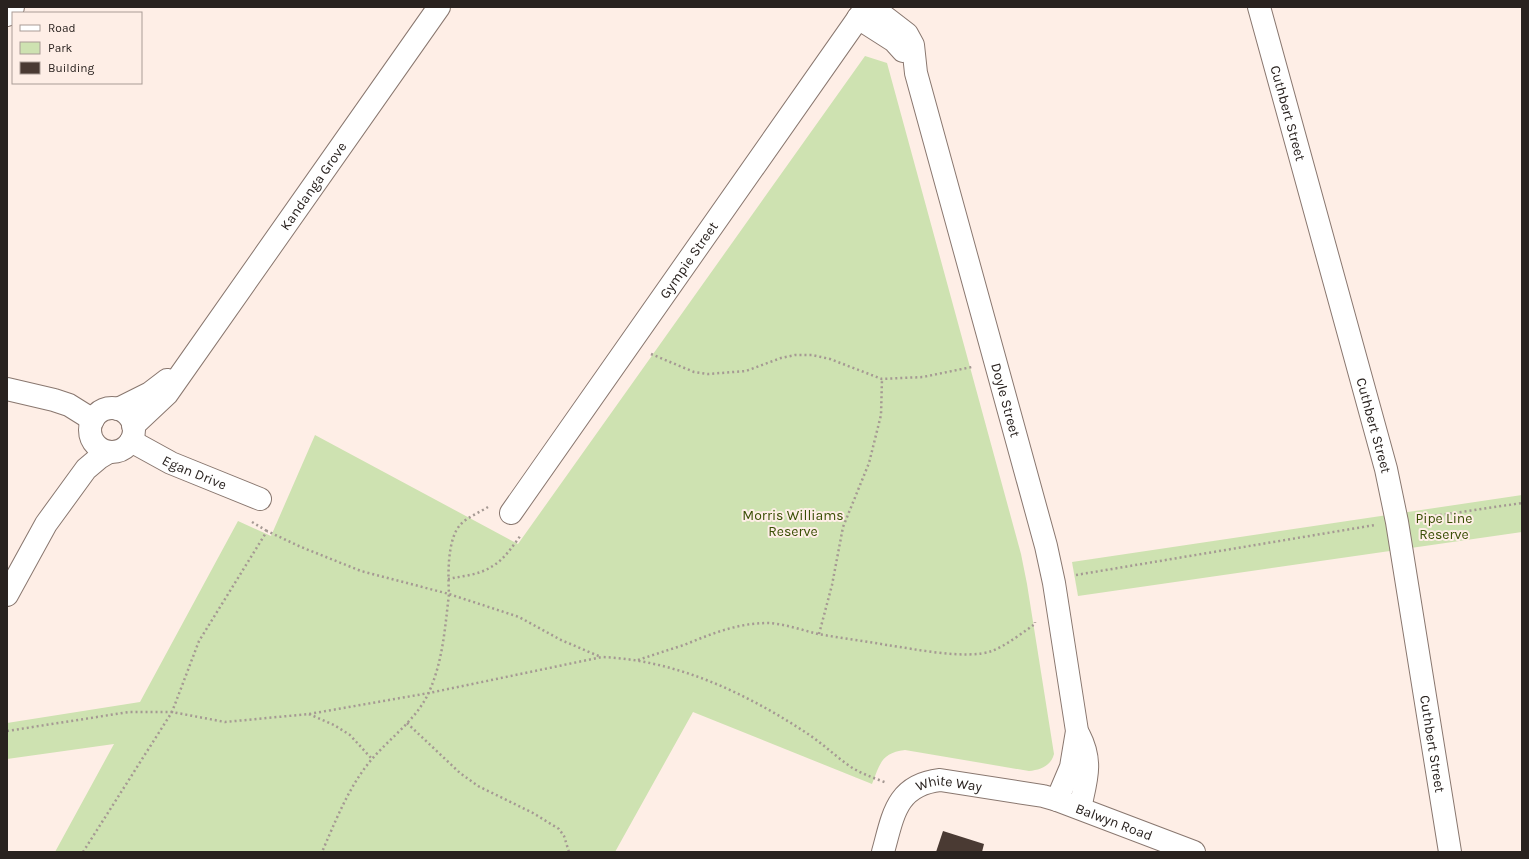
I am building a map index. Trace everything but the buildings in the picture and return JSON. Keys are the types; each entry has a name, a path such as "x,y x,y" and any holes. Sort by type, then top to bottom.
{"street":[{"path":"7,15 13,7"},
{"name":"Kandanga Grove","path":"132,434 167,394 439,7"},
{"name":"Cuthbert Street","path":"1259,7 1386,469 1399,537 1450,852"},
{"name":"Doyle Street","path":"866,11 902,49 916,73 1046,546 1054,583 1077,731 1085,747 1088,761 1080,808"},
{"name":"Gympie Street","path":"511,513 866,11"},
{"name":"Kandanga Grove","path":"118,409 150,393 187,365"},
{"path":"7,389 69,405 93,428 99,447 109,452"},
{"path":"7,595 46,524 86,469 98,458 109,452 122,450 132,434 129,416 118,409 111,408 98,414 93,428 55,497 46,524"},
{"name":"Egan Drive","path":"132,434 172,463 260,499"},
{"name":"Doyle Street","path":"1057,800 1071,767 1077,731"},
{"name":"White Way","path":"883,852 901,799 916,786 927,782 940,780 983,786 1057,800"},
{"name":"Balwyn Road","path":"1057,800 1194,852"}],"path":[{"path":"650,354 694,372 708,374 746,371 795,355 812,355 830,359 882,378 937,375 996,362"},
{"path":"819,634 832,585 843,526 869,462 881,415 882,378"},
{"path":"322,852 352,787 372,759 407,723 429,692 438,669 442,647 449,594 448,576 452,541 461,524 488,507"},
{"path":"83,852 172,712 199,641 267,531 301,547 361,571 449,594 519,618 556,637 602,657"},
{"path":"7,731 129,712 172,712 225,722 309,714 429,692 602,657 638,660 686,672 706,679 739,694 805,732 861,773 908,792"},
{"path":"309,714 334,725 350,735 372,759"},
{"path":"407,723 460,774 478,786 533,813 559,829 564,836 570,852"}],"green space":[{"name":"Morris Williams Reserve","path":"865,56 887,63 1021,554 1054,754 1053,758 1048,764 1037,770 1029,771 905,750 891,754 882,761 872,784 693,712 615,852 55,852 114,744 7,759 7,723 140,702 238,521 271,536 315,435 518,544"},
{"name":"Pipe Line Reserve","path":"1522,495 1522,532 1078,596 1072,562"}]}
